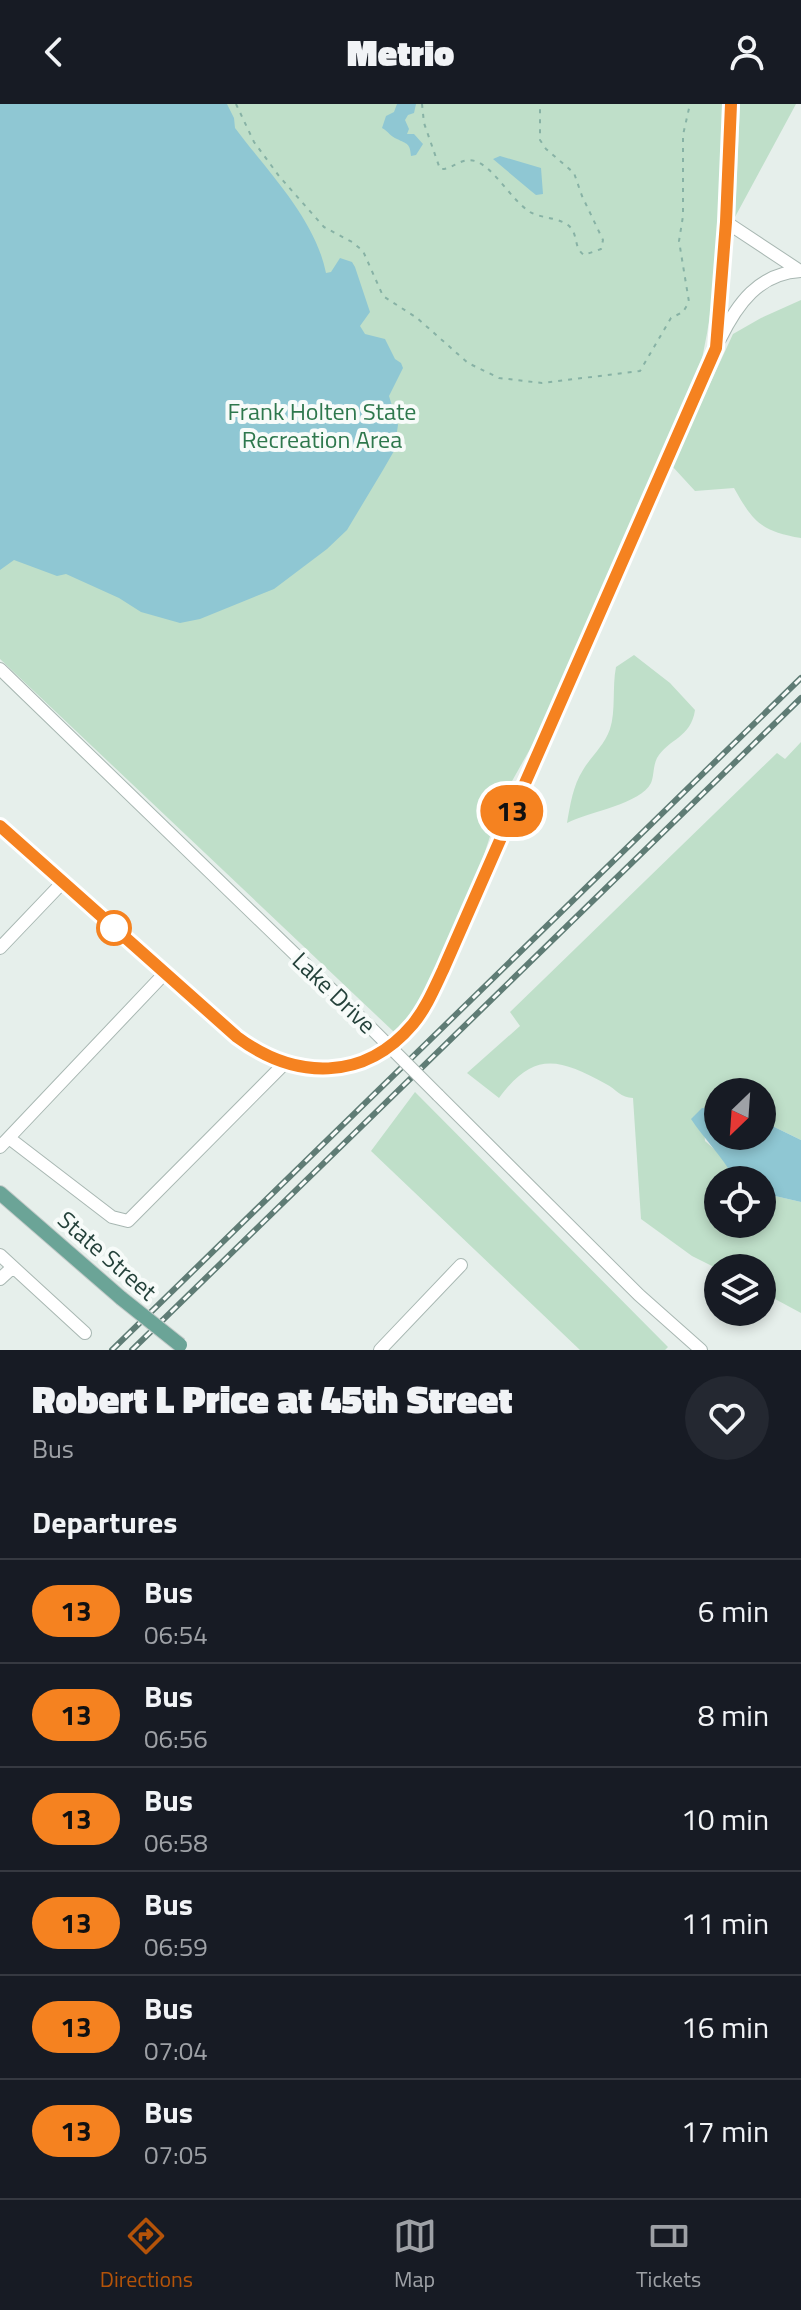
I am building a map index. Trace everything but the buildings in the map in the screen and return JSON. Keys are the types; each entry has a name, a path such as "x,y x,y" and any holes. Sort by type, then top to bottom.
{"main road":[{"name":"State Street","path":"0,1193 183,1348"}],"street":[{"path":"716,348 731,104"},
{"path":"726,222 800,271"},
{"path":"0,826 237,1037 264,1056 310,1069 339,1067 363,1061 388,1047 412,1024 438,981 727,324 746,297 774,275 800,271"},
{"name":"Lake Drive","path":"0,669 363,1020 639,1295 701,1350"},
{"path":"0,948 63,882"},
{"path":"165,973 4,1142 112,1217 120,1221 134,1218 284,1064"},
{"path":"0,1255 85,1333"},
{"path":"380,1350 461,1265"},
{"path":"0,1279 12,1268"}],"path":[{"path":"236,104 254,142 279,176 324,227 360,248 383,296 417,318 472,366 499,378 542,383 640,371 671,318 688,306 689,295 679,241 683,216 683,135 690,104"},
{"path":"422,104 424,123 440,169 465,160 482,164 509,194 531,212 568,225 580,252 586,255 597,252 603,240 584,203 574,173 540,140 540,104"}],"green space":[{"name":"Frank Holten State Recreation Area","path":"0,104 725,104 716,264 702,359 539,733 502,799 482,861 421,1003 394,1032 0,659"},
{"path":"740,104 796,104 735,217"},
{"path":"801,300 801,538 776,532 760,523 734,488 695,491 672,466 733,334"},
{"path":"634,655 670,683 695,710 693,719 689,727 657,758 651,783 637,797 567,823 580,776 610,729 616,667"},
{"path":"801,742 801,1140 776,1128 776,1078 704,1078 704,1150 715,1150 728,1166 704,1166 704,1238 776,1238 776,1196 801,1202 801,1313 776,1300 776,1254 704,1254 704,1262 641,1219 633,1098 622,1095 589,1075 560,1065 536,1066 524,1072 499,1098 467,1073 520,1026 510,1012 777,753 785,759"},
{"path":"415,1092 668,1347 665,1350 580,1350 371,1151"}],"water":[{"path":"0,104 227,104 235,128 312,233 326,273 331,272 340,258 352,262 355,267 370,312 360,326 365,334 385,339 403,368 389,396 398,425 394,451 347,530 274,589 200,619 180,623 141,612 119,598 66,574 57,576 14,560 0,570"},
{"path":"397,104 416,104 414,113 405,120 409,129 407,134 414,134 423,144 416,155 411,156 407,144 382,128 386,116 394,112"},
{"path":"500,156 541,168 543,194 536,195 493,159"},
{"path":"704,1108 704,1136 691,1119"},
{"path":"776,1128 801,1140 801,1202 776,1196 776,1166 726,1166 715,1150 776,1150"}],"railway":[{"path":"112,1350 801,678"},
{"path":"132,1350 801,698"}],"bus line":[{"name":"13","path":"0,826 237,1037 264,1056 298,1068 339,1067 363,1061 398,1039 425,1006 443,970 716,348 731,104"}]}
